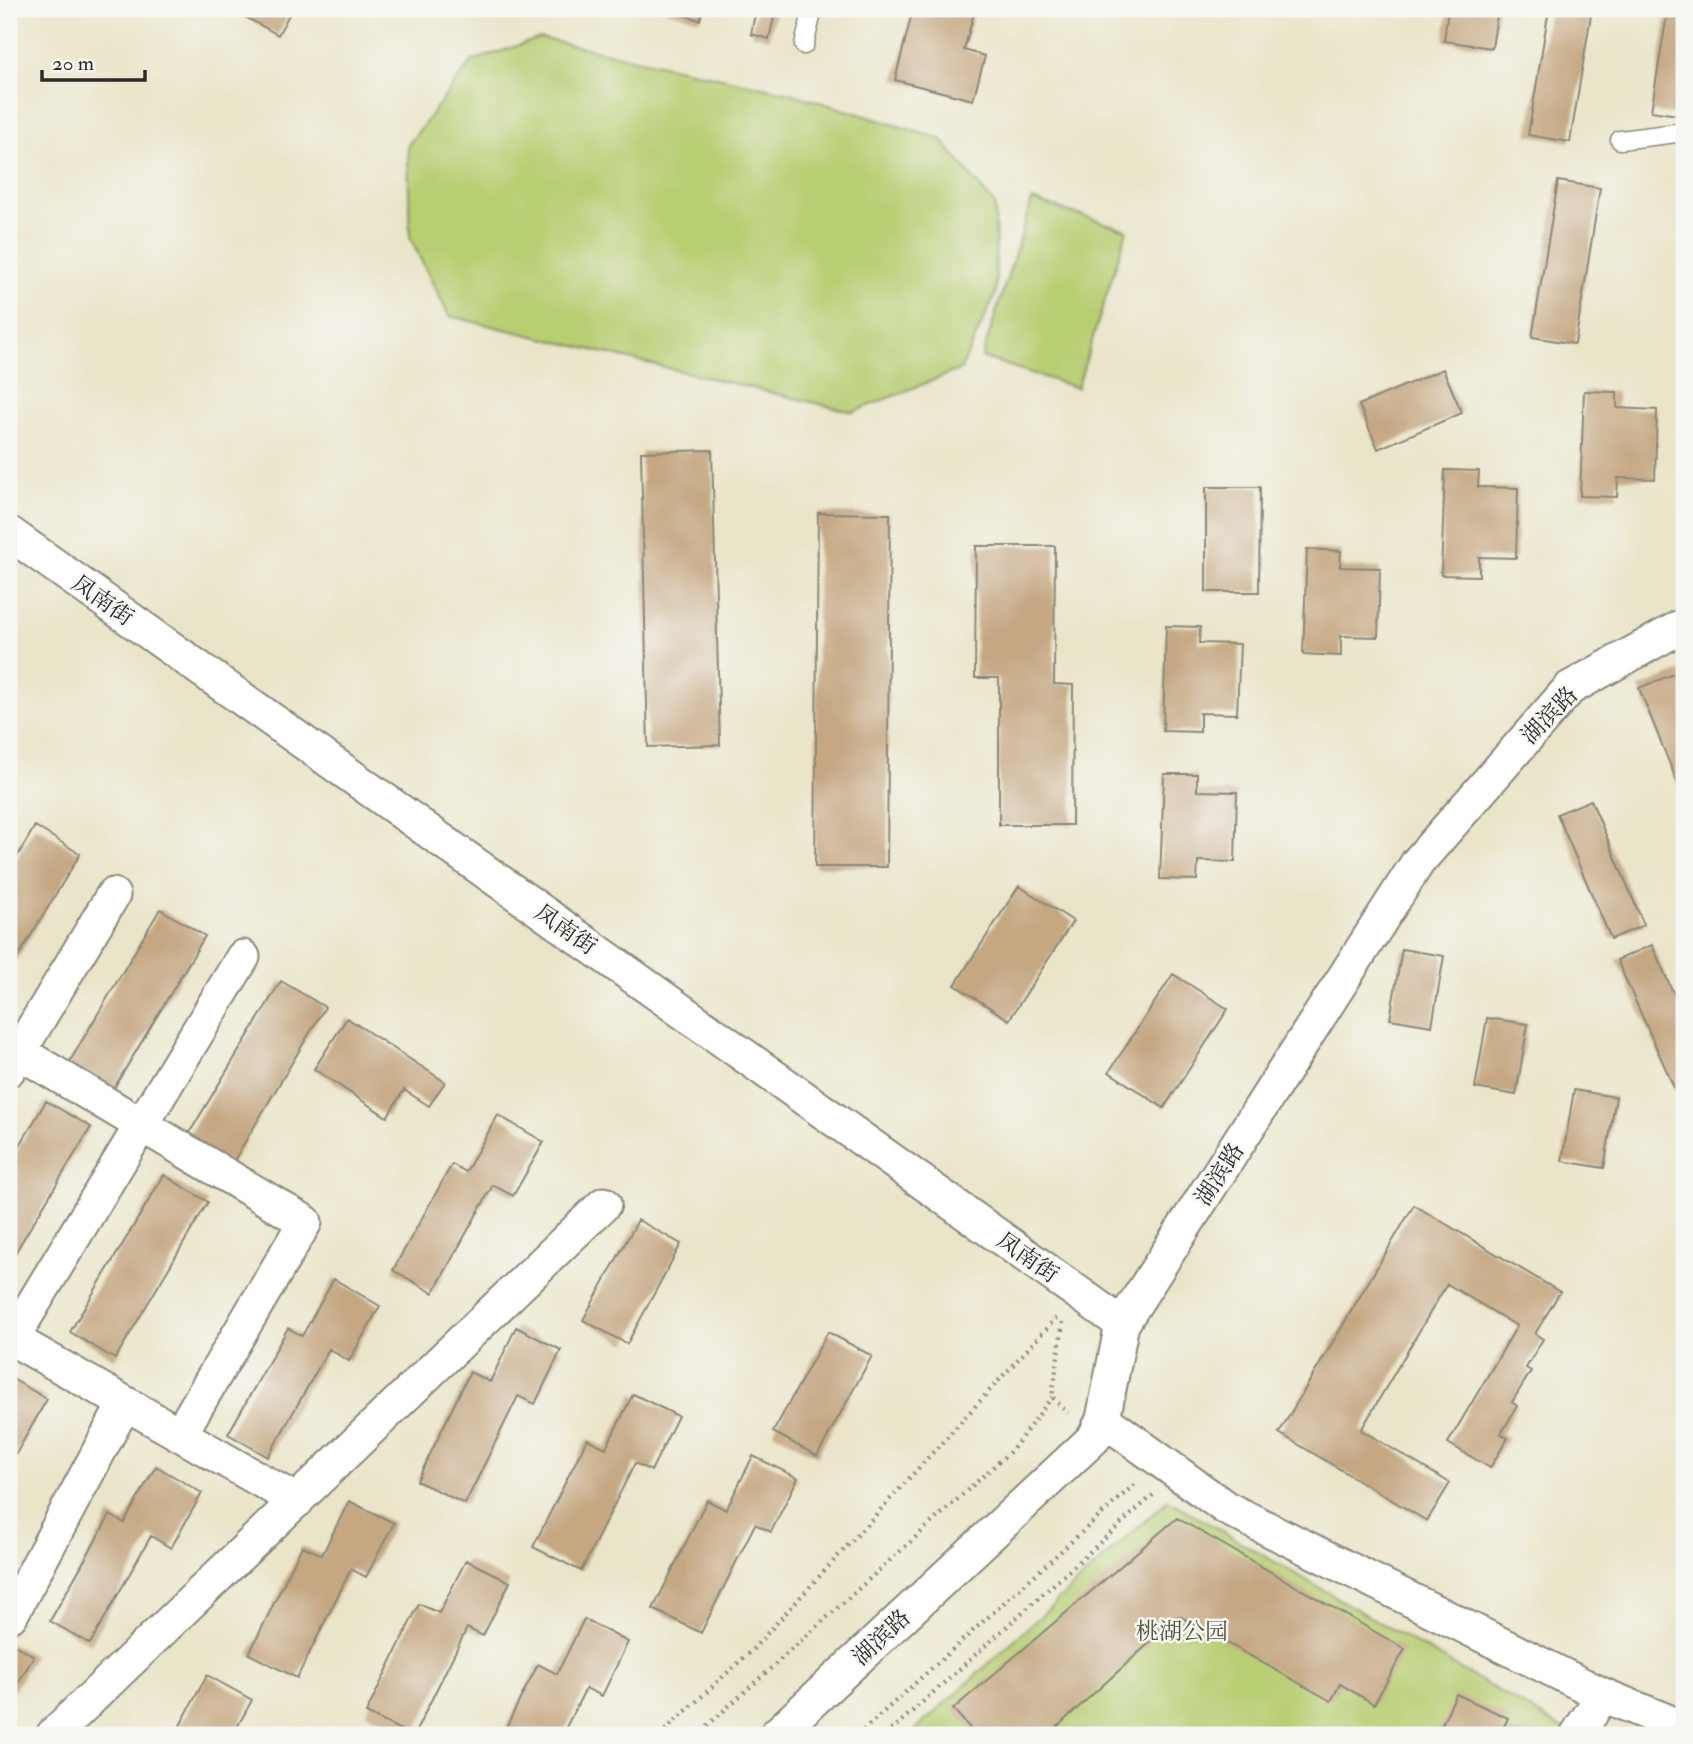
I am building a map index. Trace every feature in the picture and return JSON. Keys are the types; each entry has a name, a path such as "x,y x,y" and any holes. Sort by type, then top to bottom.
{"street":[{"name":"凤南街","path":"9,533 1122,1324"},
{"name":"湖滨路","path":"776,1735 1099,1428 1122,1324 1418,862 1570,688 1684,625"},
{"path":"113,895 14,1061 143,1125 305,1222 180,1434"},
{"path":"243,957 11,1338 297,1501"},
{"path":"53,1735 604,1204"},
{"path":"9,1614 11,1615 125,1403"},
{"path":"1099,1428 1226,1508 1602,1695 1684,1728"},
{"path":"1577,1735 1602,1695"}],"lane":[{"path":"804,45 813,9"},
{"path":"1620,140 1684,132"}],"path":[{"path":"660,1735 752,1650 1065,1309 1052,1397 1013,1449 697,1735"},
{"path":"1052,1397 1099,1428"},
{"path":"858,1735 1138,1480 1153,1495 886,1735"}],"green space":[{"path":"540,38 790,93 941,139 995,205 996,293 961,369 853,412 449,316 410,238 408,145 472,61"},
{"path":"1032,200 1127,230 1077,388 982,357"},
{"name":"桃湖公园","path":"1168,1500 1574,1735 910,1735"}],"building":[{"path":"231,9 292,9 278,35"},
{"path":"660,9 703,9 700,20"},
{"path":"756,9 776,9 769,39 751,34"},
{"path":"913,9 975,9 964,50 985,56 973,100 895,80"},
{"path":"1448,9 1498,9 1492,48 1444,41"},
{"path":"1549,9 1592,9 1570,142 1528,135"},
{"path":"1668,9 1684,9 1684,116 1651,111"},
{"path":"1558,181 1600,188 1575,344 1532,337"},
{"path":"1443,369 1462,413 1378,449 1359,405"},
{"path":"1584,391 1617,392 1617,408 1657,410 1655,479 1618,478 1617,497 1580,496"},
{"path":"712,450 720,745 648,747 641,452"},
{"path":"1445,470 1479,471 1478,487 1518,488 1516,558 1479,557 1479,576 1441,575"},
{"path":"1206,487 1260,487 1259,592 1206,592"},
{"path":"818,513 890,514 887,867 815,867"},
{"path":"976,546 1055,546 1054,684 1073,685 1072,825 999,825 999,678 975,678"},
{"path":"1307,549 1341,551 1340,567 1380,568 1378,637 1341,636 1341,656 1303,654"},
{"path":"1166,626 1200,627 1199,643 1240,644 1237,714 1200,713 1200,732 1163,731"},
{"path":"1683,670 1684,673 1684,799 1639,688"},
{"path":"1164,774 1197,774 1197,791 1237,792 1235,862 1198,861 1197,880 1160,879"},
{"path":"1591,800 1644,925 1611,939 1557,814"},
{"path":"35,826 80,854 9,972 9,871"},
{"path":"1019,886 1073,921 1009,1020 955,985"},
{"path":"160,909 205,936 111,1093 67,1066"},
{"path":"1652,945 1684,1017 1684,1091 1677,1094 1617,960"},
{"path":"1402,949 1444,956 1432,1026 1390,1019"},
{"path":"1173,974 1228,1009 1164,1108 1109,1072"},
{"path":"281,981 325,1007 232,1164 187,1137"},
{"path":"347,1018 445,1082 429,1106 404,1090 387,1117 314,1069"},
{"path":"1487,1018 1528,1024 1516,1095 1475,1088"},
{"path":"1574,1090 1616,1097 1604,1168 1562,1161"},
{"path":"46,1101 91,1127 9,1263 9,1164"},
{"path":"498,1115 544,1142 513,1196 493,1185 433,1293 393,1270 452,1164 466,1172"},
{"path":"164,1175 208,1202 115,1359 70,1332"},
{"path":"1414,1205 1560,1292 1535,1334 1543,1339 1526,1368 1531,1371 1512,1402 1517,1406 1501,1434 1508,1438 1490,1468 1448,1443 1517,1326 1447,1284 1361,1430 1450,1483 1427,1521 1279,1433"},
{"path":"638,1220 681,1244 627,1344 583,1320"},
{"path":"334,1279 380,1306 349,1361 329,1349 268,1457 228,1434 288,1328 302,1336"},
{"path":"516,1327 561,1350 535,1404 518,1396 465,1504 417,1481 470,1372 490,1382"},
{"path":"828,1332 872,1356 817,1456 773,1432"},
{"path":"9,1377 47,1399 16,1454 9,1450"},
{"path":"633,1394 678,1416 651,1471 635,1463 581,1571 533,1547 587,1439 606,1448"},
{"path":"753,1456 798,1478 771,1532 755,1524 701,1633 653,1609 707,1500 726,1510"},
{"path":"156,1466 202,1493 171,1548 151,1536 90,1644 50,1621 110,1515 124,1523"},
{"path":"349,1501 394,1523 366,1577 351,1569 297,1678 249,1654 302,1546 322,1555"},
{"path":"1177,1518 1405,1649 1374,1704 1340,1684 1331,1701 1179,1616 1048,1735 976,1735 953,1709"},
{"path":"466,1560 510,1582 483,1636 467,1628 414,1735 411,1735 366,1713 419,1604 439,1613"},
{"path":"584,1619 628,1642 602,1696 586,1688 562,1735 502,1735 538,1664 557,1674"},
{"path":"9,1642 34,1656 9,1699"},
{"path":"207,1675 252,1700 233,1735 175,1735"},
{"path":"1456,1694 1508,1718 1500,1735 1437,1735"}]}
